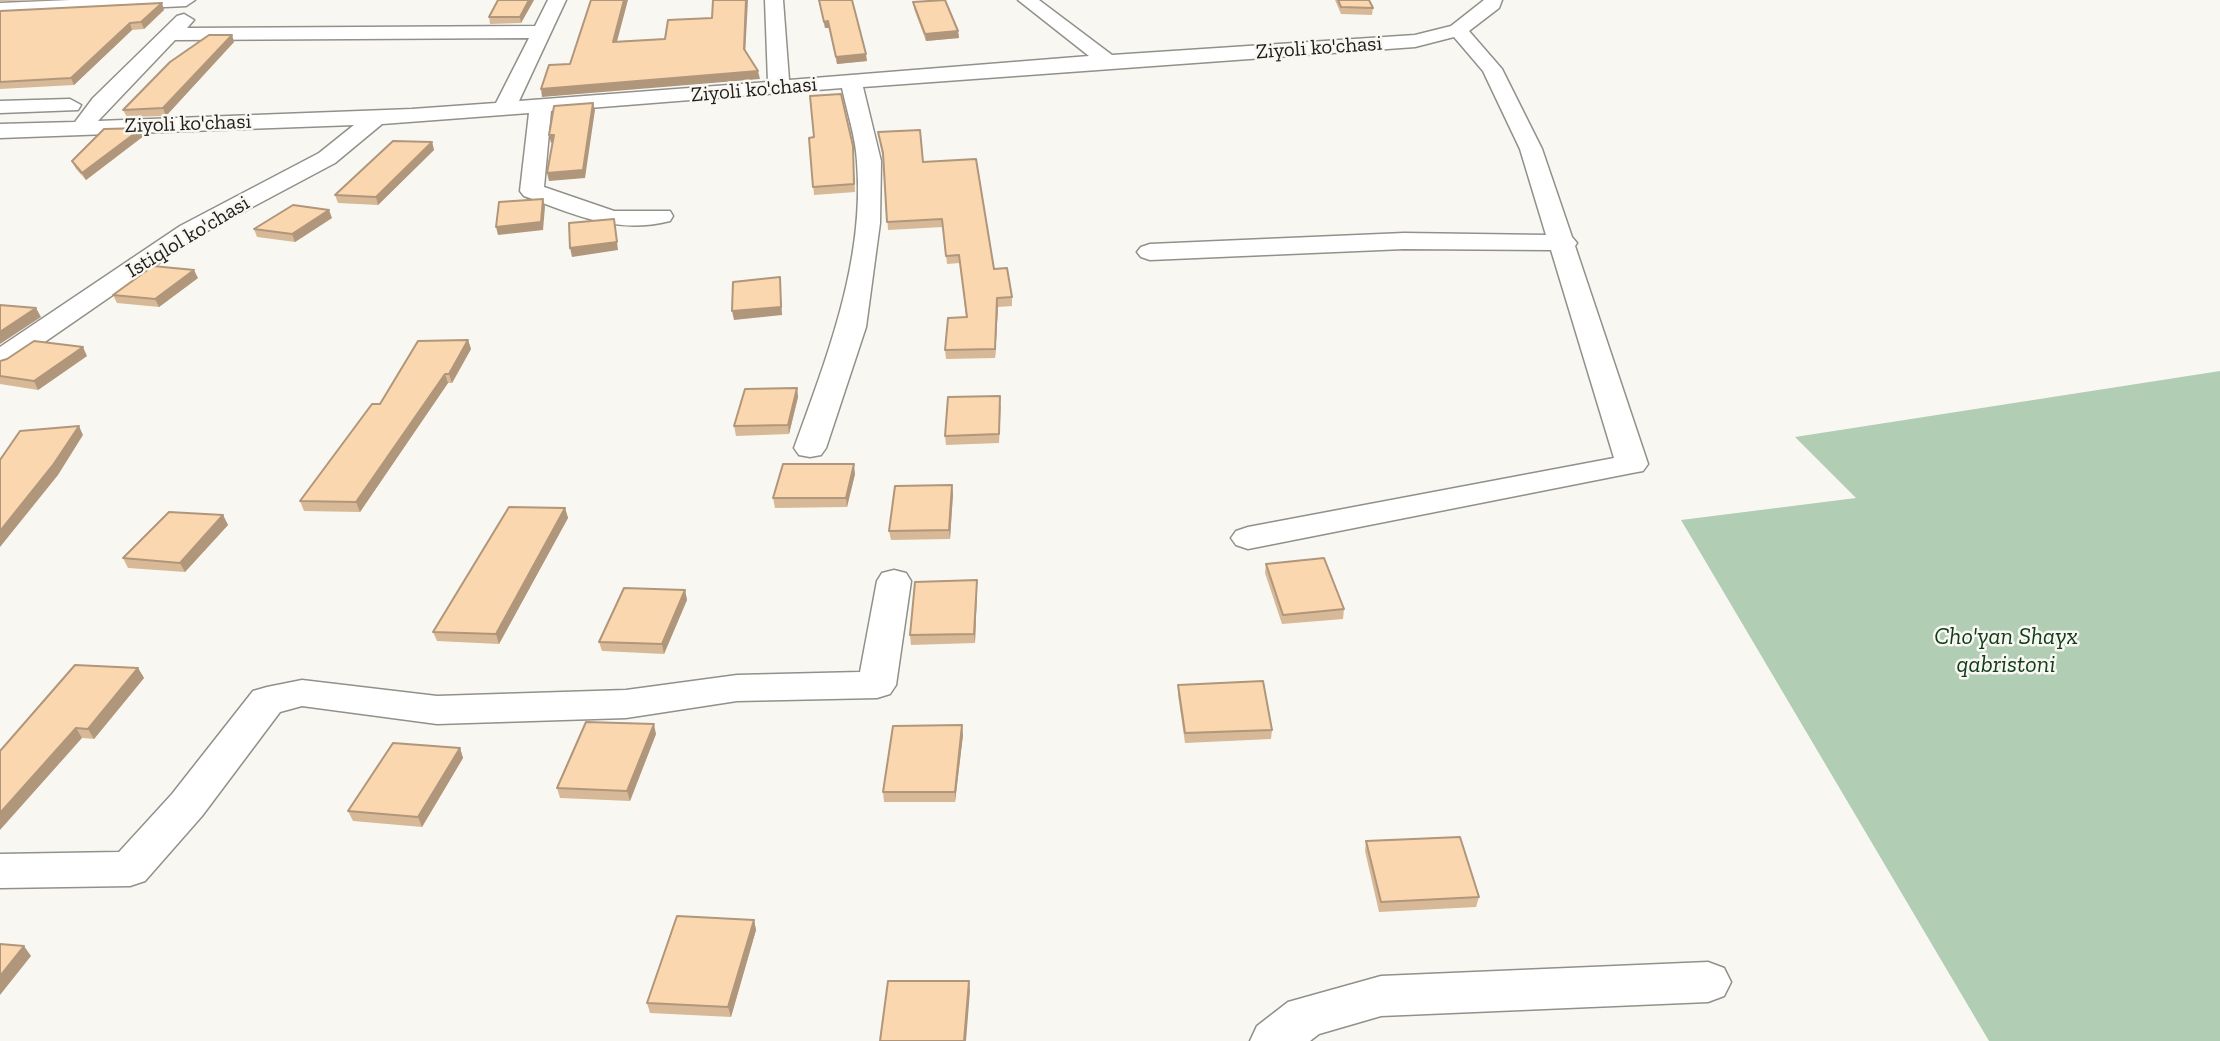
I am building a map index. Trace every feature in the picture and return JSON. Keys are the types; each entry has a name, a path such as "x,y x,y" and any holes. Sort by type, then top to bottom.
{"street":[{"path":"0,9 186,0"},
{"path":"82,127 101,103 204,0"},
{"path":"504,109 557,0"},
{"path":"774,0 779,88"},
{"path":"1027,0 1108,61"},
{"name":"Ziyoli ko'chasi","path":"0,131 377,117 541,107 1108,61 1415,41 1458,30 1492,4 1493,0"},
{"path":"1248,538 1632,464 1564,243 1531,149 1492,69 1458,30"},
{"path":"170,34 542,32"},
{"path":"810,448 852,327 868,223 869,161 851,82"},
{"path":"0,107 101,103"},
{"path":"541,107 532,191 611,219 661,216"},
{"name":"Istiqlol ko'chasi","path":"0,360 189,231 327,158 377,117"},
{"path":"1150,253 1404,241 1564,243"},
{"path":"0,871 130,869 187,805 267,701 302,693 437,710 626,704 737,688 877,685 894,581"},
{"path":"1274,1041 1305,1017 1381,996 1708,982"}],"green space":[{"name":"Cho'yan Shayx qabristoni","path":"2220,371 2220,1041 1989,1041 1681,520 1856,498 1795,437"}],"building":[{"path":"498,0 529,0 520,17 489,17"},
{"path":"591,0 624,0 613,42 665,39 668,20 712,18 713,0 746,0 744,49 758,71 541,89 549,65 570,64"},
{"path":"819,0 852,0 866,54 836,57 828,21 824,22"},
{"path":"945,0 958,31 925,34 913,2"},
{"path":"1338,0 1369,0 1373,8 1341,7"},
{"path":"162,3 141,22 130,23 71,78 0,82 0,11"},
{"path":"209,35 232,35 163,108 123,110 170,62"},
{"path":"841,94 853,146 854,184 813,187 809,138 814,137 810,96"},
{"path":"593,103 583,170 547,173 554,135 549,135 554,106"},
{"path":"142,128 82,173 72,161 104,129"},
{"path":"920,130 923,162 976,159 994,269 1007,268 1012,297 997,298 995,349 945,350 948,318 967,317 959,255 946,256 942,219 887,222 883,153 878,132"},
{"path":"393,141 432,142 376,197 335,195"},
{"path":"543,199 541,222 496,227 499,202"},
{"path":"293,205 329,210 292,234 254,229"},
{"path":"614,219 617,242 570,248 569,223"},
{"path":"153,266 194,270 155,299 113,295"},
{"path":"780,277 781,307 732,311 733,282"},
{"path":"0,305 36,308 0,332"},
{"path":"468,340 449,374 445,374 356,502 300,501 372,404 380,404 418,341"},
{"path":"34,341 83,347 34,381 0,376 0,361"},
{"path":"797,388 788,425 734,426 745,389"},
{"path":"1000,396 999,434 945,436 948,397"},
{"path":"79,426 53,465 0,531 0,460 20,431"},
{"path":"783,464 854,464 846,498 773,498"},
{"path":"952,485 949,530 889,531 895,486"},
{"path":"509,507 565,508 496,634 433,632"},
{"path":"169,512 223,515 180,563 123,558"},
{"path":"1324,558 1344,609 1283,615 1266,564"},
{"path":"977,580 974,634 910,635 915,582"},
{"path":"624,588 685,590 662,644 599,642"},
{"path":"75,665 138,668 88,729 76,728 0,813 0,751"},
{"path":"1263,681 1272,730 1185,733 1178,685"},
{"path":"586,722 654,724 627,791 557,788"},
{"path":"962,725 955,792 883,792 893,726"},
{"path":"393,743 460,748 418,817 348,811"},
{"path":"1460,837 1479,897 1381,902 1366,841"},
{"path":"677,916 754,920 728,1007 647,1003"},
{"path":"0,944 24,946 0,976"},
{"path":"888,981 969,981 964,1041 880,1041"}]}
